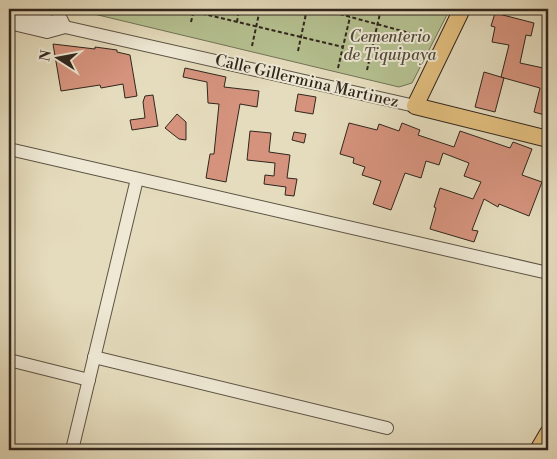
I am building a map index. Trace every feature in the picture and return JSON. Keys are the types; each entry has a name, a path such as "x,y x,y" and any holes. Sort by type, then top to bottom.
{"main road":[{"path":"415,106 462,9"},
{"name":"Calle Gillermina Martinez","path":"415,106 548,139"},
{"path":"538,450 548,433"}],"street":[{"path":"58,9 65,27"},
{"path":"9,12 49,26"},
{"path":"9,23 49,26"},
{"name":"Calle Gillermina Martinez","path":"49,26 65,27 415,106"},
{"path":"9,149 548,273"},
{"path":"72,450 137,179"},
{"path":"94,357 387,428"},
{"path":"9,360 89,380"}],"path":[{"path":"182,9 193,10 343,47"},
{"path":"237,22 239,9"},
{"path":"252,46 260,9"},
{"path":"298,51 307,9"},
{"path":"321,9 446,42"},
{"path":"367,70 381,9"},
{"path":"191,22 193,10"},
{"path":"338,68 350,17"}],"green space":[{"name":"Cementerio de Tiquipaya","path":"73,9 450,9 412,83 399,87"}],"building":[{"path":"495,13 534,23 531,36 526,35 520,63 548,69 548,116 534,112 540,88 501,77 509,45 492,42 495,27 491,26"},
{"path":"53,44 117,50 117,52 130,55 137,96 125,98 123,84 101,88 100,85 61,91"},
{"path":"185,68 226,77 224,87 259,91 257,107 240,104 226,182 206,178 210,154 214,154 219,104 208,103 207,82 183,77"},
{"path":"484,72 504,78 495,112 475,107"},
{"path":"298,94 316,97 313,114 295,111"},
{"path":"153,95 158,126 132,130 130,120 145,118 143,102 145,96"},
{"path":"177,114 186,122 186,140 179,139 165,128"},
{"path":"349,123 377,130 379,124 399,131 402,123 420,130 418,135 454,147 460,131 510,148 513,142 532,149 522,175 542,182 529,216 499,204 498,207 484,199 472,230 478,231 474,242 430,229 440,188 473,199 481,182 464,176 469,163 443,153 439,165 426,161 421,178 405,173 391,210 373,204 381,181 362,175 365,167 353,163 354,158 340,154"},
{"path":"250,131 271,133 269,152 290,155 287,178 297,179 294,196 285,195 286,187 264,184 265,175 274,176 275,163 247,160"},
{"path":"294,132 306,134 304,143 292,140"}]}
